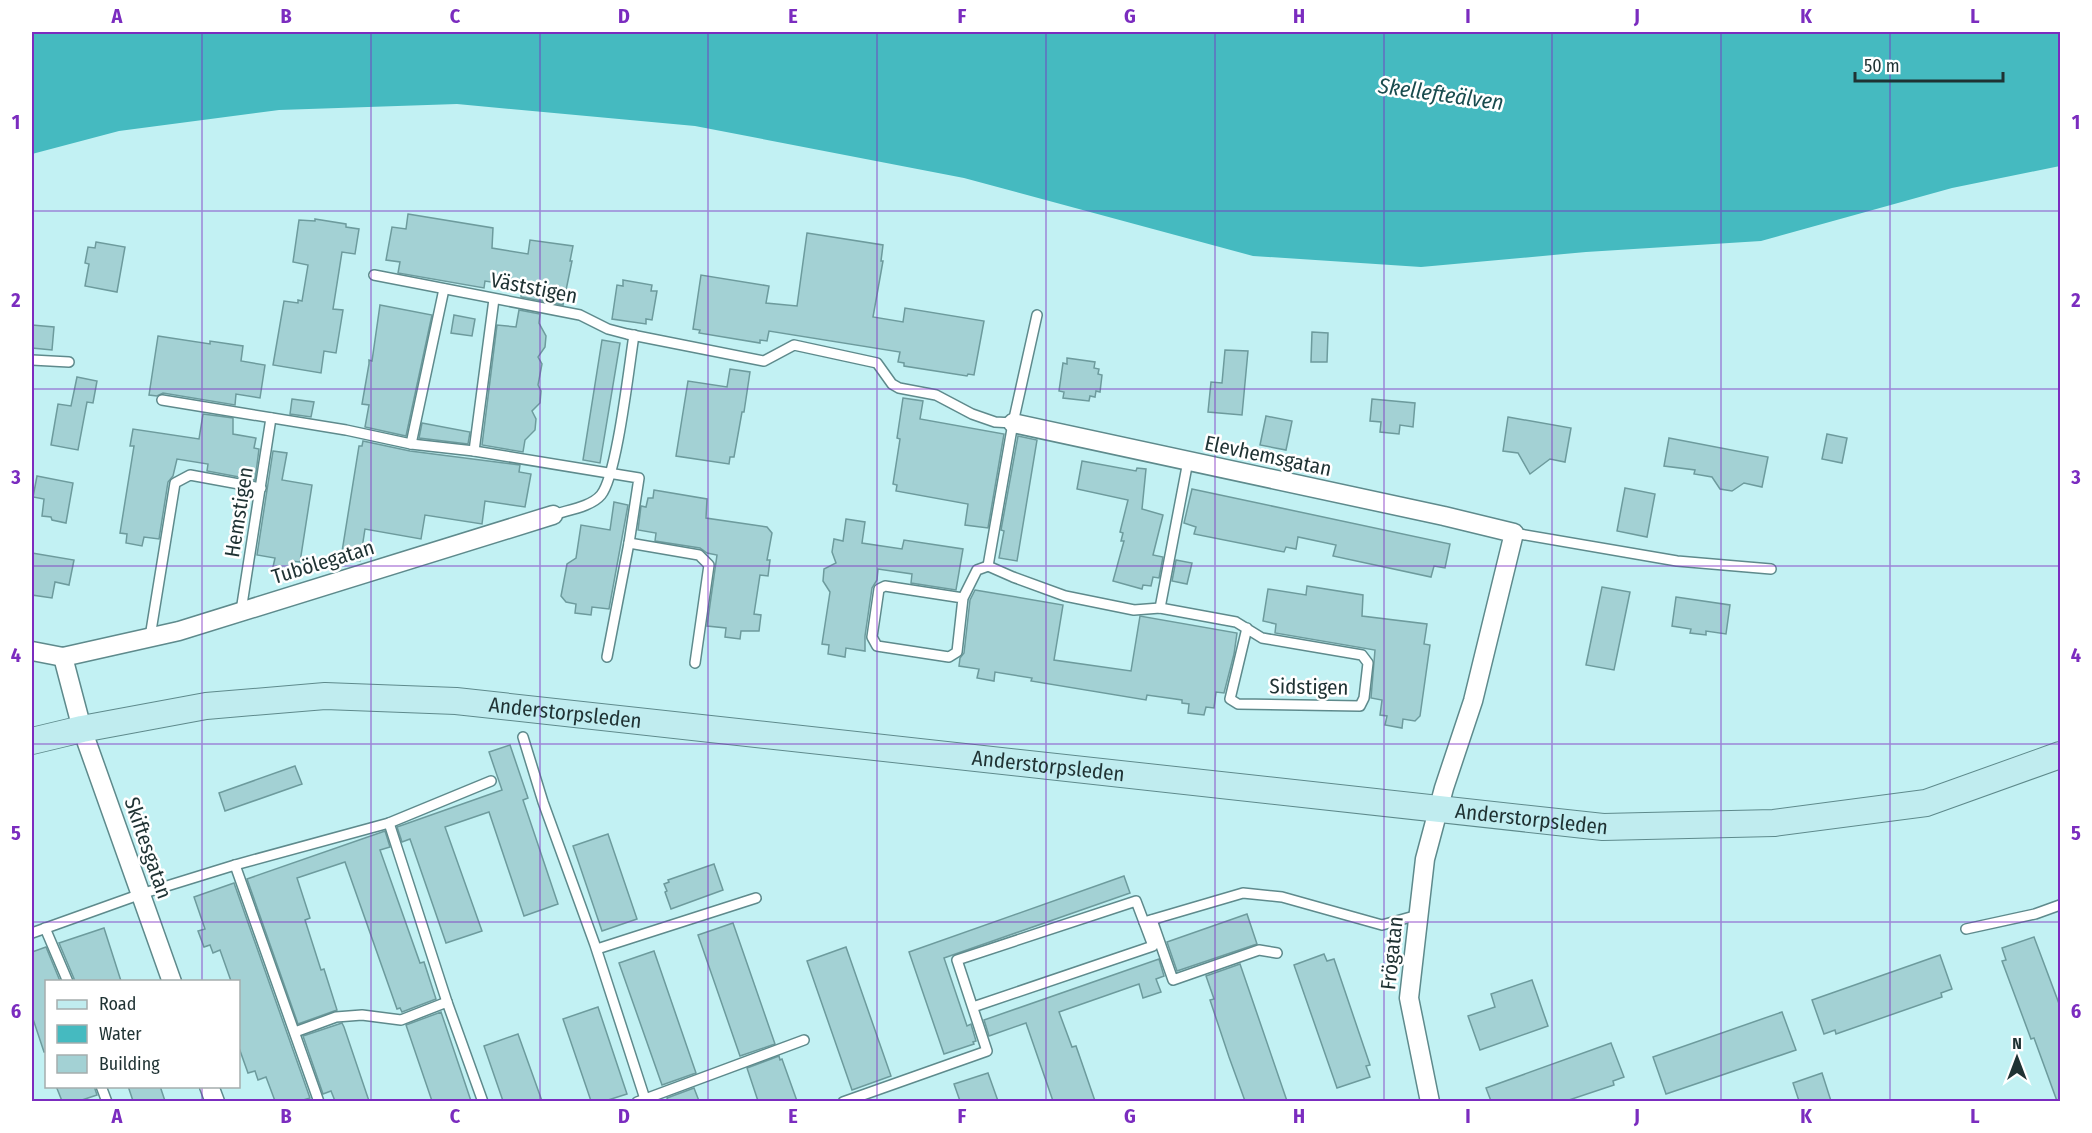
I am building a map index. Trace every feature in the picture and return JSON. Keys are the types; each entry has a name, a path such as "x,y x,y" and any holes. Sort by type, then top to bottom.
{"main road":[{"name":"Anderstorpsleden","path":"32,741 82,729 206,706 325,696 456,701 1603,827 1774,823 1926,803 2061,755"}],"street":[{"name":"Elevhemsgatan","path":"1013,423 1514,533"},
{"name":"Tubölegatan","path":"32,651 63,657 179,631 553,515"},
{"path":"1438,808 1473,701 1514,533"},
{"name":"Skiftesgatan","path":"63,657 82,729 172,980"},
{"name":"Frögatan","path":"1431,1101 1409,998 1425,859 1438,808"}],"lane":[{"name":"Väststigen","path":"374,275 580,315 608,329 765,361 794,345 877,363 892,384 899,388 936,395 972,414 995,422 1013,423"},
{"path":"411,444 444,288"},
{"path":"474,452 494,299"},
{"path":"963,598 885,586 879,589 872,637 877,646 949,657 957,652 963,598 977,570 988,566 1013,423 1037,315"},
{"path":"611,474 634,335"},
{"path":"32,360 69,362"},
{"path":"162,400 346,430 411,444 639,478 607,657"},
{"name":"Hemstigen","path":"241,612 271,418"},
{"path":"1160,608 1188,461"},
{"name":"Tubölegatan","path":"553,515 584,505 600,496 611,474"},
{"path":"150,637 175,483 190,475 261,488"},
{"name":"Elevhemsgatan","path":"1514,533 1677,561 1771,569"},
{"path":"629,543 699,555 709,566 695,663"},
{"name":"Sidstigen","path":"988,566 1065,596 1134,610 1160,608 1236,622 1247,628 1262,638 1362,655 1368,663 1364,698 1360,706 1238,704 1230,699 1247,628"},
{"path":"523,737 543,802 597,949 643,1101 804,1040"},
{"path":"32,933 141,894 235,865 389,823 491,781"},
{"path":"389,823 447,1002 483,1101"},
{"path":"235,865 319,1101"},
{"path":"1148,921 1243,893 1282,897 1382,925 1418,915"},
{"path":"597,949 756,898"},
{"path":"843,1101 987,1051 957,960 1136,901 1148,921 1173,980 1259,950 1277,953"},
{"path":"1966,929 2035,914 2061,905"},
{"path":"973,1007 1153,946 1148,921"},
{"path":"45,928 68,980"},
{"path":"295,1032 336,1017 362,1015 401,1020 447,1002"}],"water":[{"name":"Skellefteälven","path":"32,32 2060,32 2060,166 1952,188 1761,241 1586,252 1421,267 1253,256 964,178 695,126 457,104 279,110 119,131 32,154"}],"building":[{"path":"408,214 493,228 492,248 528,254 530,240 573,246 563,305 521,297 522,287 485,281 484,288 398,273 400,262 386,260 392,227 406,229"},
{"path":"315,219 346,224 346,227 359,229 355,254 342,252 333,309 343,310 336,353 324,351 321,373 273,365 284,301 298,303 298,300 302,301 308,265 293,262 299,220 315,221"},
{"path":"807,233 883,245 881,261 883,261 873,317 903,322 905,308 984,321 974,375 968,374 967,376 904,366 904,363 898,362 900,352 769,331 767,341 760,340 760,343 699,333 700,330 693,329 701,275 769,286 766,303 797,306"},
{"path":"96,242 125,247 117,292 85,286 89,264 85,263 88,247 95,248"},
{"path":"623,280 652,285 651,291 657,291 652,320 646,319 646,324 612,319 617,285 623,286"},
{"path":"380,305 432,315 406,436 365,427 369,405 362,404 369,360 372,361"},
{"path":"519,310 540,314 539,323 546,336 545,347 538,357 542,364 538,385 541,391 540,403 532,411 536,419 535,430 525,440 523,452 482,445 497,325 516,327"},
{"path":"454,315 475,319 472,336 451,333"},
{"path":"32,325 54,327 52,350 32,348"},
{"path":"1312,332 1328,333 1327,362 1311,362"},
{"path":"158,336 210,344 210,341 243,346 241,361 265,365 260,398 236,394 235,405 163,393 157,396 149,395"},
{"path":"602,340 620,343 600,463 583,460"},
{"path":"1225,350 1248,351 1242,415 1208,412 1211,382 1222,383"},
{"path":"1067,358 1095,362 1094,368 1099,369 1098,374 1102,375 1100,392 1096,391 1095,397 1090,396 1089,401 1063,398 1064,392 1059,391 1063,363 1067,364"},
{"path":"730,369 750,372 734,457 730,457 729,464 676,456 688,381 727,387"},
{"path":"77,377 97,381 93,403 87,402 78,450 51,445 58,404 71,406"},
{"path":"903,398 923,401 920,419 1004,434 988,528 965,525 968,504 896,491 897,485 893,484"},
{"path":"292,399 314,402 311,417 290,414"},
{"path":"1372,399 1415,403 1413,427 1400,425 1399,434 1380,432 1381,422 1370,421"},
{"path":"203,414 233,418 233,434 256,438 254,448 259,449 255,480 207,471 208,464 177,459 173,476 168,482 159,539 144,537 142,546 126,543 127,534 120,533 134,446 130,446 133,429 199,439"},
{"path":"1266,416 1292,421 1286,450 1260,445"},
{"path":"1508,417 1571,428 1565,462 1550,459 1530,474 1518,453 1503,451"},
{"path":"422,423 470,432 468,444 419,438"},
{"path":"1827,434 1847,438 1842,463 1822,459"},
{"path":"1018,436 1037,440 1017,561 999,558 1004,531 1001,530"},
{"path":"1669,438 1768,457 1762,487 1744,483 1732,491 1720,489 1712,477 1694,474 1695,470 1664,466"},
{"path":"363,441 410,451 520,465 519,472 531,474 525,507 485,501 482,524 425,515 421,539 365,529 360,561 341,558 359,446 362,446"},
{"path":"273,451 287,453 282,480 312,485 300,562 292,561 290,570 273,567 275,558 257,555"},
{"path":"1082,461 1136,471 1137,468 1146,469 1142,509 1163,515 1153,555 1163,557 1159,578 1153,577 1151,586 1143,585 1142,589 1113,581 1124,541 1121,541 1123,533 1120,532 1128,500 1077,489"},
{"path":"37,476 73,483 66,523 42,516 44,499 33,497"},
{"path":"1625,488 1655,494 1647,537 1617,531"},
{"path":"1192,489 1450,544 1445,568 1434,566 1431,577 1333,556 1336,545 1298,537 1296,549 1286,547 1284,552 1194,534 1196,527 1184,523"},
{"path":"654,490 707,499 706,518 767,527 772,533 767,560 770,560 768,576 760,575 754,614 761,615 759,631 741,631 740,639 725,637 726,628 707,626 717,555 707,553 700,548 655,541 656,533 638,530 641,506 646,507 648,498 653,498"},
{"path":"614,502 628,505 609,609 592,607 591,615 575,613 576,604 566,602 561,596 567,564 576,558 581,525 610,530"},
{"path":"846,519 865,522 862,543 902,549 904,540 963,549 956,590 911,583 912,574 878,569 877,580 872,588 865,651 846,648 845,657 828,654 829,645 822,644 830,592 823,581 824,569 836,563 832,552 834,539 843,541"},
{"path":"32,553 74,560 69,585 55,582 52,598 32,595"},
{"path":"1176,560 1192,563 1187,584 1172,581"},
{"path":"1307,586 1363,595 1362,616 1427,624 1424,644 1430,645 1420,716 1415,721 1403,719 1402,728 1385,725 1387,716 1380,715 1382,700 1371,698 1375,650 1275,633 1276,624 1263,621 1268,589 1306,595"},
{"path":"1602,587 1630,592 1614,670 1586,665"},
{"path":"975,590 1063,605 1054,660 1131,671 1140,616 1237,633 1224,693 1216,692 1214,708 1206,707 1204,715 1188,713 1189,704 1182,703 1182,700 1147,695 1146,700 1031,681 1032,678 995,672 994,681 977,678 979,669 959,666 960,658 964,653 970,600"},
{"path":"1676,597 1730,605 1726,634 1706,631 1706,635 1690,633 1691,629 1672,626"},
{"path":"510,745 528,798 523,800 558,904 524,916 489,812 445,827 482,931 446,943 410,839 402,842 397,827 502,790 489,752"},
{"path":"295,766 302,784 225,811 219,793"},
{"path":"385,831 390,847 380,850 420,963 424,962 436,999 402,1012 400,1008 397,1009 345,862 297,878 310,918 305,920 337,1010 298,1024 247,879"},
{"path":"608,834 637,919 602,931 573,846"},
{"path":"714,864 723,890 671,909 664,884 669,882 668,880"},
{"path":"1124,876 1130,893 944,958 967,1026 971,1024 976,1041 973,1042 974,1044 944,1054 909,952"},
{"path":"234,883 310,1098 300,1101 275,1101 266,1077 258,1080 255,1071 248,1073 240,1051 240,980 231,980 220,950 213,953 210,945 204,947 198,931 205,929 194,897"},
{"path":"1247,914 1257,944 1177,971 1167,942"},
{"path":"733,923 775,1044 740,1056 698,935"},
{"path":"104,928 121,980 75,980 59,943"},
{"path":"2034,937 2061,1009 2061,1101 2057,1101 2002,961 2006,960 2002,948"},
{"path":"46,947 60,980 45,980 45,1052 32,1016 32,952"},
{"path":"846,947 891,1076 852,1090 807,961"},
{"path":"654,951 696,1073 662,1085 619,963"},
{"path":"1324,954 1327,961 1334,959 1370,1065 1366,1066 1370,1077 1337,1088 1294,965"},
{"path":"1940,955 1952,989 1941,993 1942,997 1836,1034 1835,1030 1824,1034 1812,1000"},
{"path":"1159,959 1164,976 1156,979 1161,992 1143,998 1139,984 1059,1012 1072,1047 1076,1046 1095,1101 1053,1101 1026,1023 989,1036 984,1020"},
{"path":"1240,964 1287,1101 1245,1101 1229,1057 1210,1000 1214,999 1206,976"},
{"path":"1532,980 1548,1026 1480,1050 1468,1016 1495,1007 1491,994"},
{"path":"598,1007 627,1094 605,1101 591,1101 563,1019"},
{"path":"441,1012 471,1101 432,1101 406,1025"},
{"path":"1782,1012 1796,1050 1666,1094 1653,1057"},
{"path":"342,1023 369,1101 335,1101 331,1091 323,1094 303,1036"},
{"path":"518,1034 542,1101 503,1101 484,1046"},
{"path":"1611,1043 1624,1077 1613,1081 1614,1085 1566,1101 1491,1101 1486,1088"},
{"path":"779,1056 797,1101 758,1101 747,1068"},
{"path":"988,1073 998,1101 960,1101 954,1084"},
{"path":"1822,1073 1831,1101 1799,1101 1793,1083"},
{"path":"57,1088 95,1088 97,1095 79,1101 62,1101"},
{"path":"129,1088 161,1088 165,1101 133,1101"},
{"path":"694,1088 699,1101 668,1101 667,1098"}]}
